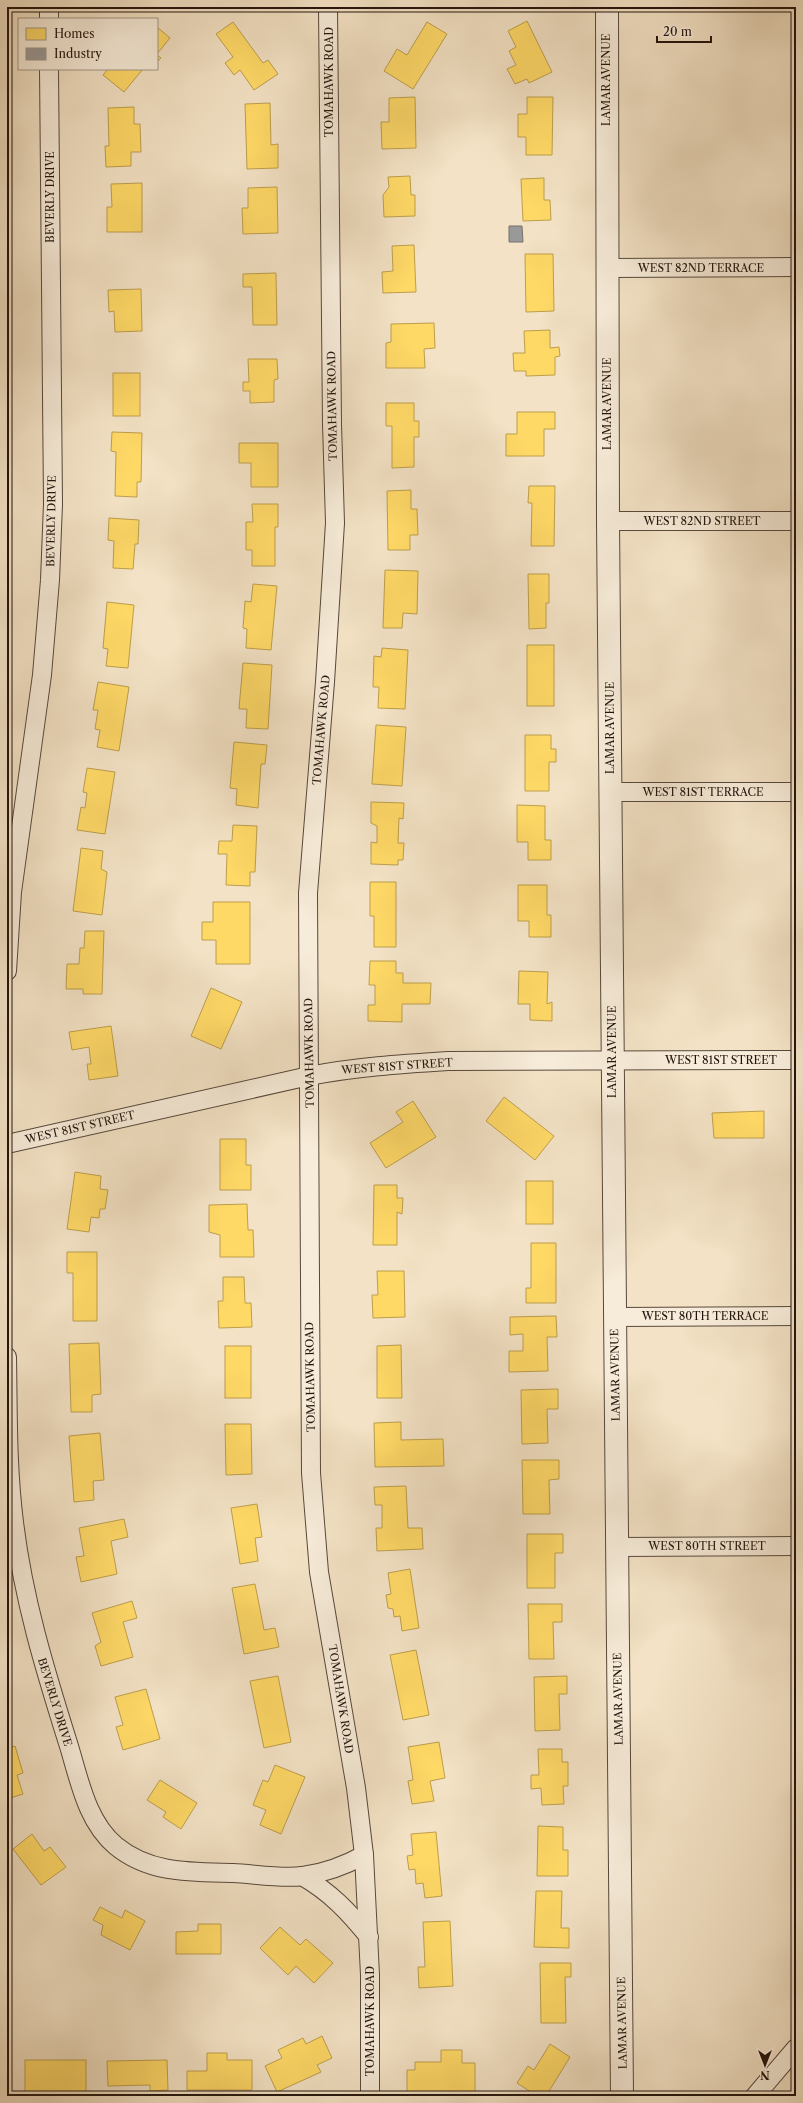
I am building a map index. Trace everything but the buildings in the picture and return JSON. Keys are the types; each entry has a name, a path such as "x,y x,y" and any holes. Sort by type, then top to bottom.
{"street":[{"path":"49,7 49,18"},
{"name":"TOMAHAWK ROAD","path":"328,7 332,424 335,523 325,682 308,893 311,1162 309,1301 311,1473 320,1572 356,1788 364,1855 369,1937 370,2096"},
{"name":"LAMAR AVENUE","path":"607,7 606,268 622,2096"},
{"name":"BEVERLY DRIVE","path":"7,971 12,892 42,675 50,580 52,496 49,70"},
{"name":"WEST 82ND TERRACE","path":"606,268 796,267"},
{"name":"WEST 82ND STREET","path":"608,521 796,520"},
{"name":"WEST 81ST TERRACE","path":"610,792 796,792"},
{"name":"WEST 81ST STREET","path":"7,1144 335,1070 393,1064 448,1061 796,1060"},
{"name":"WEST 80TH TERRACE","path":"615,1317 796,1316"},
{"name":"BEVERLY DRIVE","path":"7,1357 8,1450 14,1522 23,1579 36,1638 51,1689 87,1806 98,1827 116,1846 140,1862 156,1868 184,1871 302,1876 346,1865 364,1855"},
{"name":"WEST 80TH STREET","path":"617,1547 796,1546"},
{"name":"BEVERLY DRIVE","path":"302,1876 318,1885 335,1898 369,1937"},
{"path":"754,2096 796,2048"}]}
